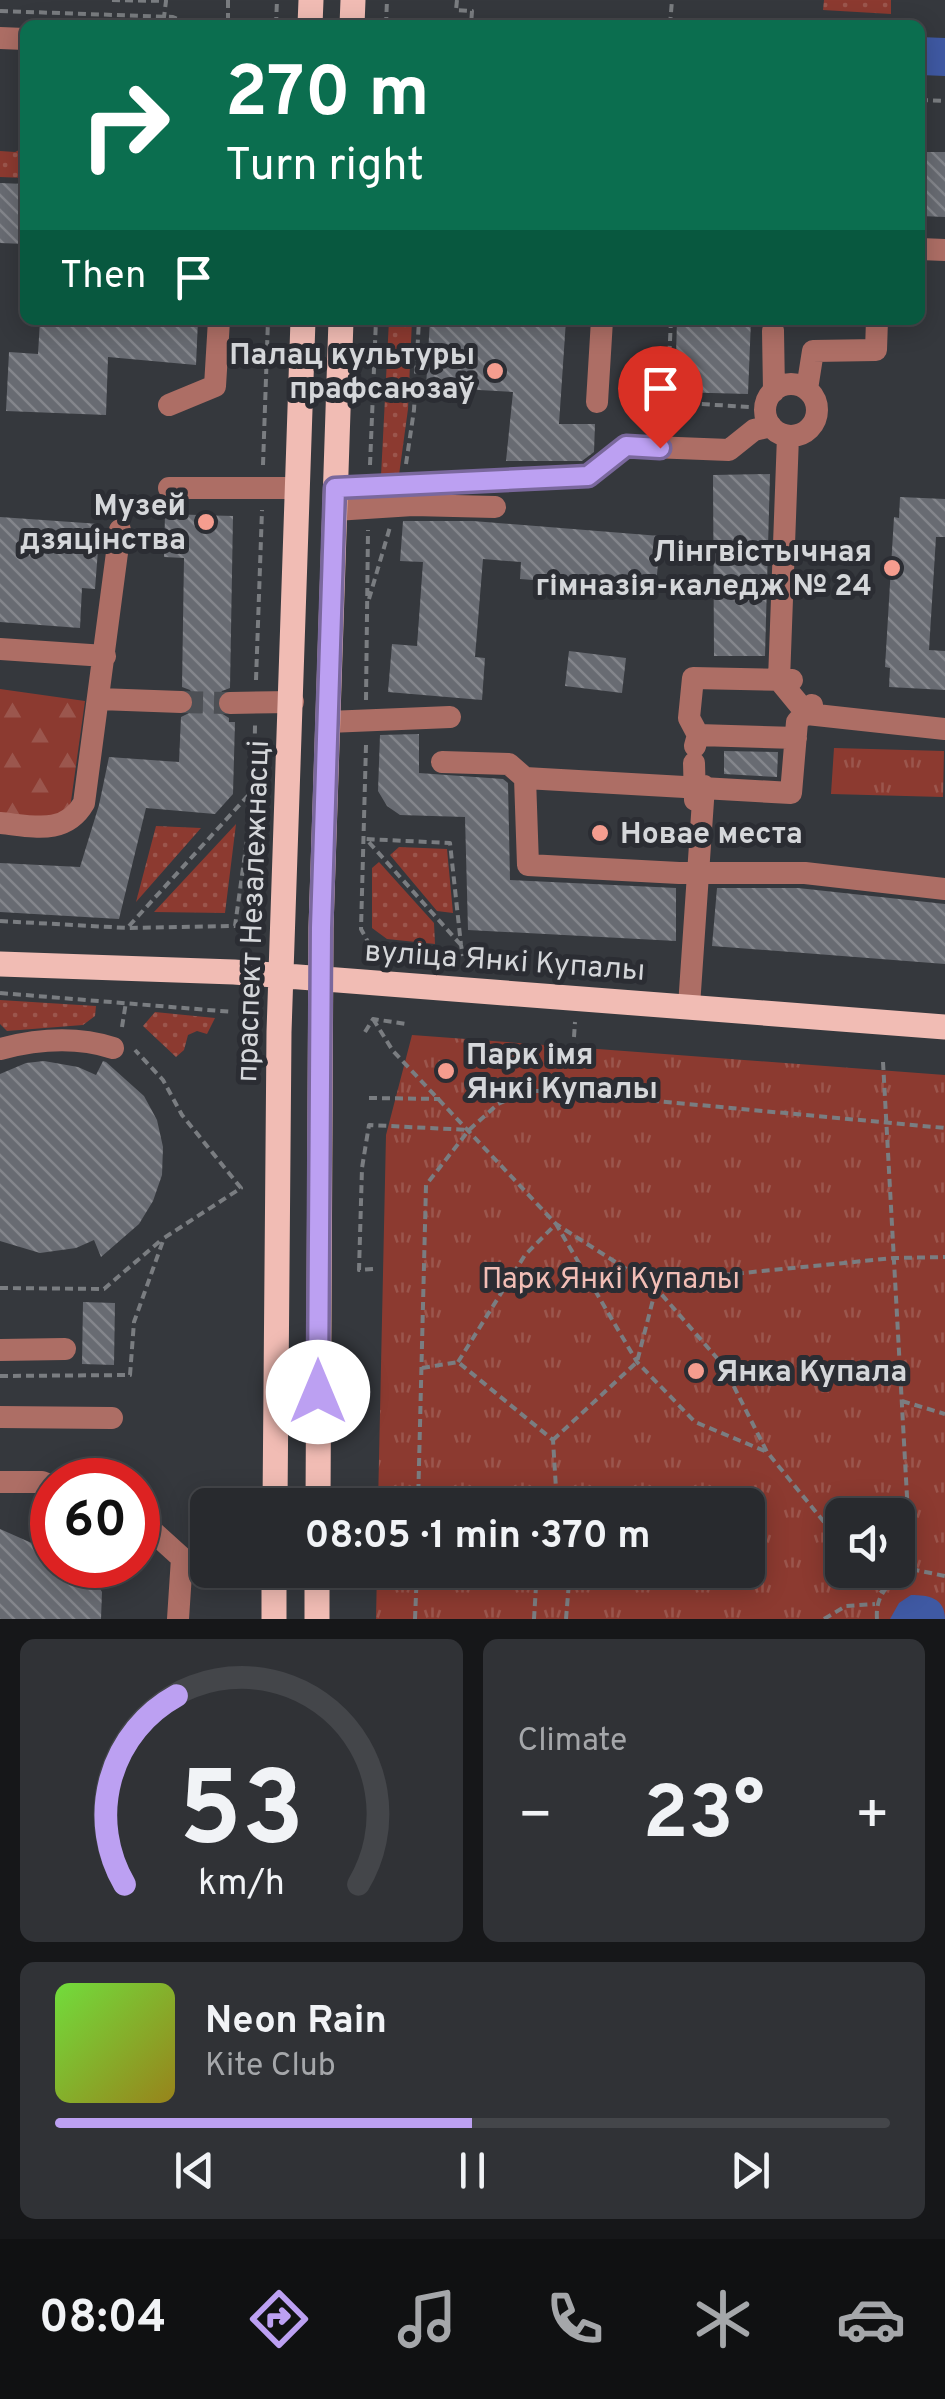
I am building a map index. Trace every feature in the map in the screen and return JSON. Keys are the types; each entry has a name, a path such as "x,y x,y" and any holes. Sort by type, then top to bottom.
{"main road":[{"name":"праспект Незалежнасці","path":"275,1488 281,975 302,325"},
{"path":"318,1488 321,979 341,325"},
{"name":"вуліца Янкі Купалы","path":"0,964 281,975 945,1026"},
{"path":"274,1588 274,1619"},
{"path":"317,1588 317,1619"}],"street":[{"path":"169,404 215,386 219,325"},
{"path":"597,402 602,325"},
{"path":"877,325 876,350 813,351 790,388 765,412 786,432 786,680 810,710 945,728"},
{"path":"780,331 790,388"},
{"path":"335,499 588,476 626,446 728,450 754,430 786,432 816,418 816,402 790,388"},
{"path":"168,488 298,488"},
{"path":"399,496 495,507"},
{"path":"0,823 52,828 66,824 84,803 120,530"},
{"path":"0,649 105,656"},
{"path":"689,1006 697,763 689,718 693,678 786,680"},
{"path":"99,699 181,702"},
{"path":"230,703 292,702"},
{"path":"697,763 791,793 797,722 810,710 945,719"},
{"path":"328,722 450,717"},
{"path":"442,762 509,764 525,778 697,763 796,738"},
{"path":"525,778 528,865 695,873 805,873 945,889"},
{"path":"683,978 695,873"},
{"path":"0,1049 67,1040 123,1045"},
{"path":"0,1350 66,1350"},
{"path":"0,1417 112,1418"},
{"path":"0,1482 30,1482"},
{"path":"160,1538 182,1558 178,1619"}],"path":[{"path":"110,14 111,0 166,0 164,18"},
{"path":"457,0 456,10 472,11 471,20"},
{"path":"0,11 184,20"},
{"path":"0,921 128,928 235,926 254,789 268,325"},
{"path":"373,950 361,930 376,325"},
{"path":"366,608 399,496 414,410 419,325"},
{"path":"671,325 667,402 746,406"},
{"path":"128,928 254,789"},
{"path":"366,840 450,842 463,956"},
{"path":"366,840 462,945"},
{"path":"0,993 233,1012"},
{"path":"0,1288 104,1289 164,1238 241,1188 182,1114 163,1080 123,1045 126,1002"},
{"path":"373,1019 406,1024"},
{"path":"365,1032 373,1019"},
{"path":"373,1019 392,1050 556,1224 636,1362 695,1422 767,1452"},
{"path":"883,1062 908,1498"},
{"path":"418,1488 426,1185 469,1130 498,1104 526,1091 945,1128"},
{"path":"369,1098 440,1100"},
{"path":"372,1269 359,1270 362,1168 369,1125 469,1130"},
{"path":"556,1224 656,1288 723,1366 767,1452 825,1523"},
{"path":"422,1368 458,1362 525,1256 556,1224"},
{"path":"0,1376 130,1376 134,1322 164,1238"},
{"path":"656,1288 683,1277 894,1258 945,1258"},
{"path":"553,1440 636,1362 656,1288"},
{"path":"458,1362 553,1440 557,1488"},
{"path":"902,1402 945,1414"},
{"path":"915,1570 945,1576"},
{"path":"415,1619 416,1588"},
{"path":"534,1619 536,1588"},
{"path":"566,1619 569,1588"},
{"path":"879,1588 882,1592"},
{"path":"877,1619 876,1604 887,1588"},
{"path":"824,1619 846,1606 876,1604"}],"green space":[{"path":"824,0 891,0 891,14 823,10"},
{"path":"20,150 20,178 0,177 0,151"},
{"path":"389,325 412,325 408,409 399,475 381,476"},
{"path":"0,689 85,701 67,830 0,821"},
{"path":"834,748 944,751 943,797 831,794"},
{"path":"236,824 225,913 154,912"},
{"path":"156,826 201,828 136,902"},
{"path":"399,847 447,849 453,913 437,911 390,855"},
{"path":"379,862 434,923 435,944 387,939 372,928 372,868"},
{"path":"0,1000 96,1006 95,1016 83,1025 7,1031 0,1024"},
{"path":"155,1012 215,1018 207,1034 197,1031 188,1035 184,1050 176,1057 143,1026"},
{"name":"Парк Янкі Купалы","path":"412,1035 945,1075 945,1619 376,1619 377,1588 765,1588 765,1488 378,1488 386,1135"}],"water":[{"path":"925,37 945,38 945,76 925,75"},
{"path":"911,1595 935,1599 942,1606 945,1619 890,1619 899,1603"}],"building":[{"path":"925,152 945,152 945,217 925,216"},
{"path":"0,183 20,184 20,244 0,243"},
{"path":"40,325 198,325 196,365 108,357 106,415 6,411 9,352 38,354"},
{"name":"Палац культуры прафсаюзаў","path":"430,325 566,325 559,424 595,424 594,452 582,461 506,461 513,392 426,387"},
{"path":"677,325 751,325 748,394 675,392"},
{"path":"770,474 765,656 714,656 713,475"},
{"path":"900,497 945,499 945,537 936,537 929,650 945,651 945,690 889,687 890,668 885,667 894,517 899,518"},
{"path":"165,514 233,516 230,688 222,691 215,702 229,722 235,722 233,794 215,814 146,808 119,919 0,912 0,863 80,867 109,757 179,762 181,717 193,711 196,702 190,690 182,687 184,558 164,557"},
{"path":"0,517 100,524 95,589 82,588 80,628 0,622"},
{"path":"403,521 473,521 660,536 656,588 592,583 591,597 559,595 560,582 520,579 521,562 483,559 475,657 485,658 482,700 388,692 392,644 417,646 423,562 400,561"},
{"path":"569,651 626,658 622,693 565,686"},
{"path":"419,734 419,773 503,779 508,783 510,880 676,888 676,941 468,930 465,817 400,815 387,806 378,791 380,735"},
{"path":"724,751 778,752 777,777 724,774"},
{"path":"717,888 798,888 945,904 945,964 712,946"},
{"path":"44,1061 78,1067 96,1075 106,1062 144,1096 157,1120 163,1147 162,1175 153,1201 139,1224 101,1257 94,1240 76,1248 40,1253 0,1241 0,1074 26,1063"},
{"path":"83,1302 115,1303 114,1365 82,1364"},
{"path":"0,1529 30,1542 30,1588 100,1588 102,1592 101,1619 0,1619"}],"tunnel":[{"path":"181,702 230,703"}],"place":[{"name":"Палац культуры прафсаюзаў","path":"495,371"},
{"name":"Музей дзяцінства","path":"206,522"},
{"name":"Лінгвістычная гімназія-каледж № 24","path":"892,568"},
{"name":"Новае места","path":"600,833"},
{"name":"Парк імя Янкі Купалы","path":"446,1071"},
{"name":"Янка Купала","path":"696,1371"}],"route":[{"path":"318,1392 321,928 335,488 588,476 626,446 660,448"}]}
